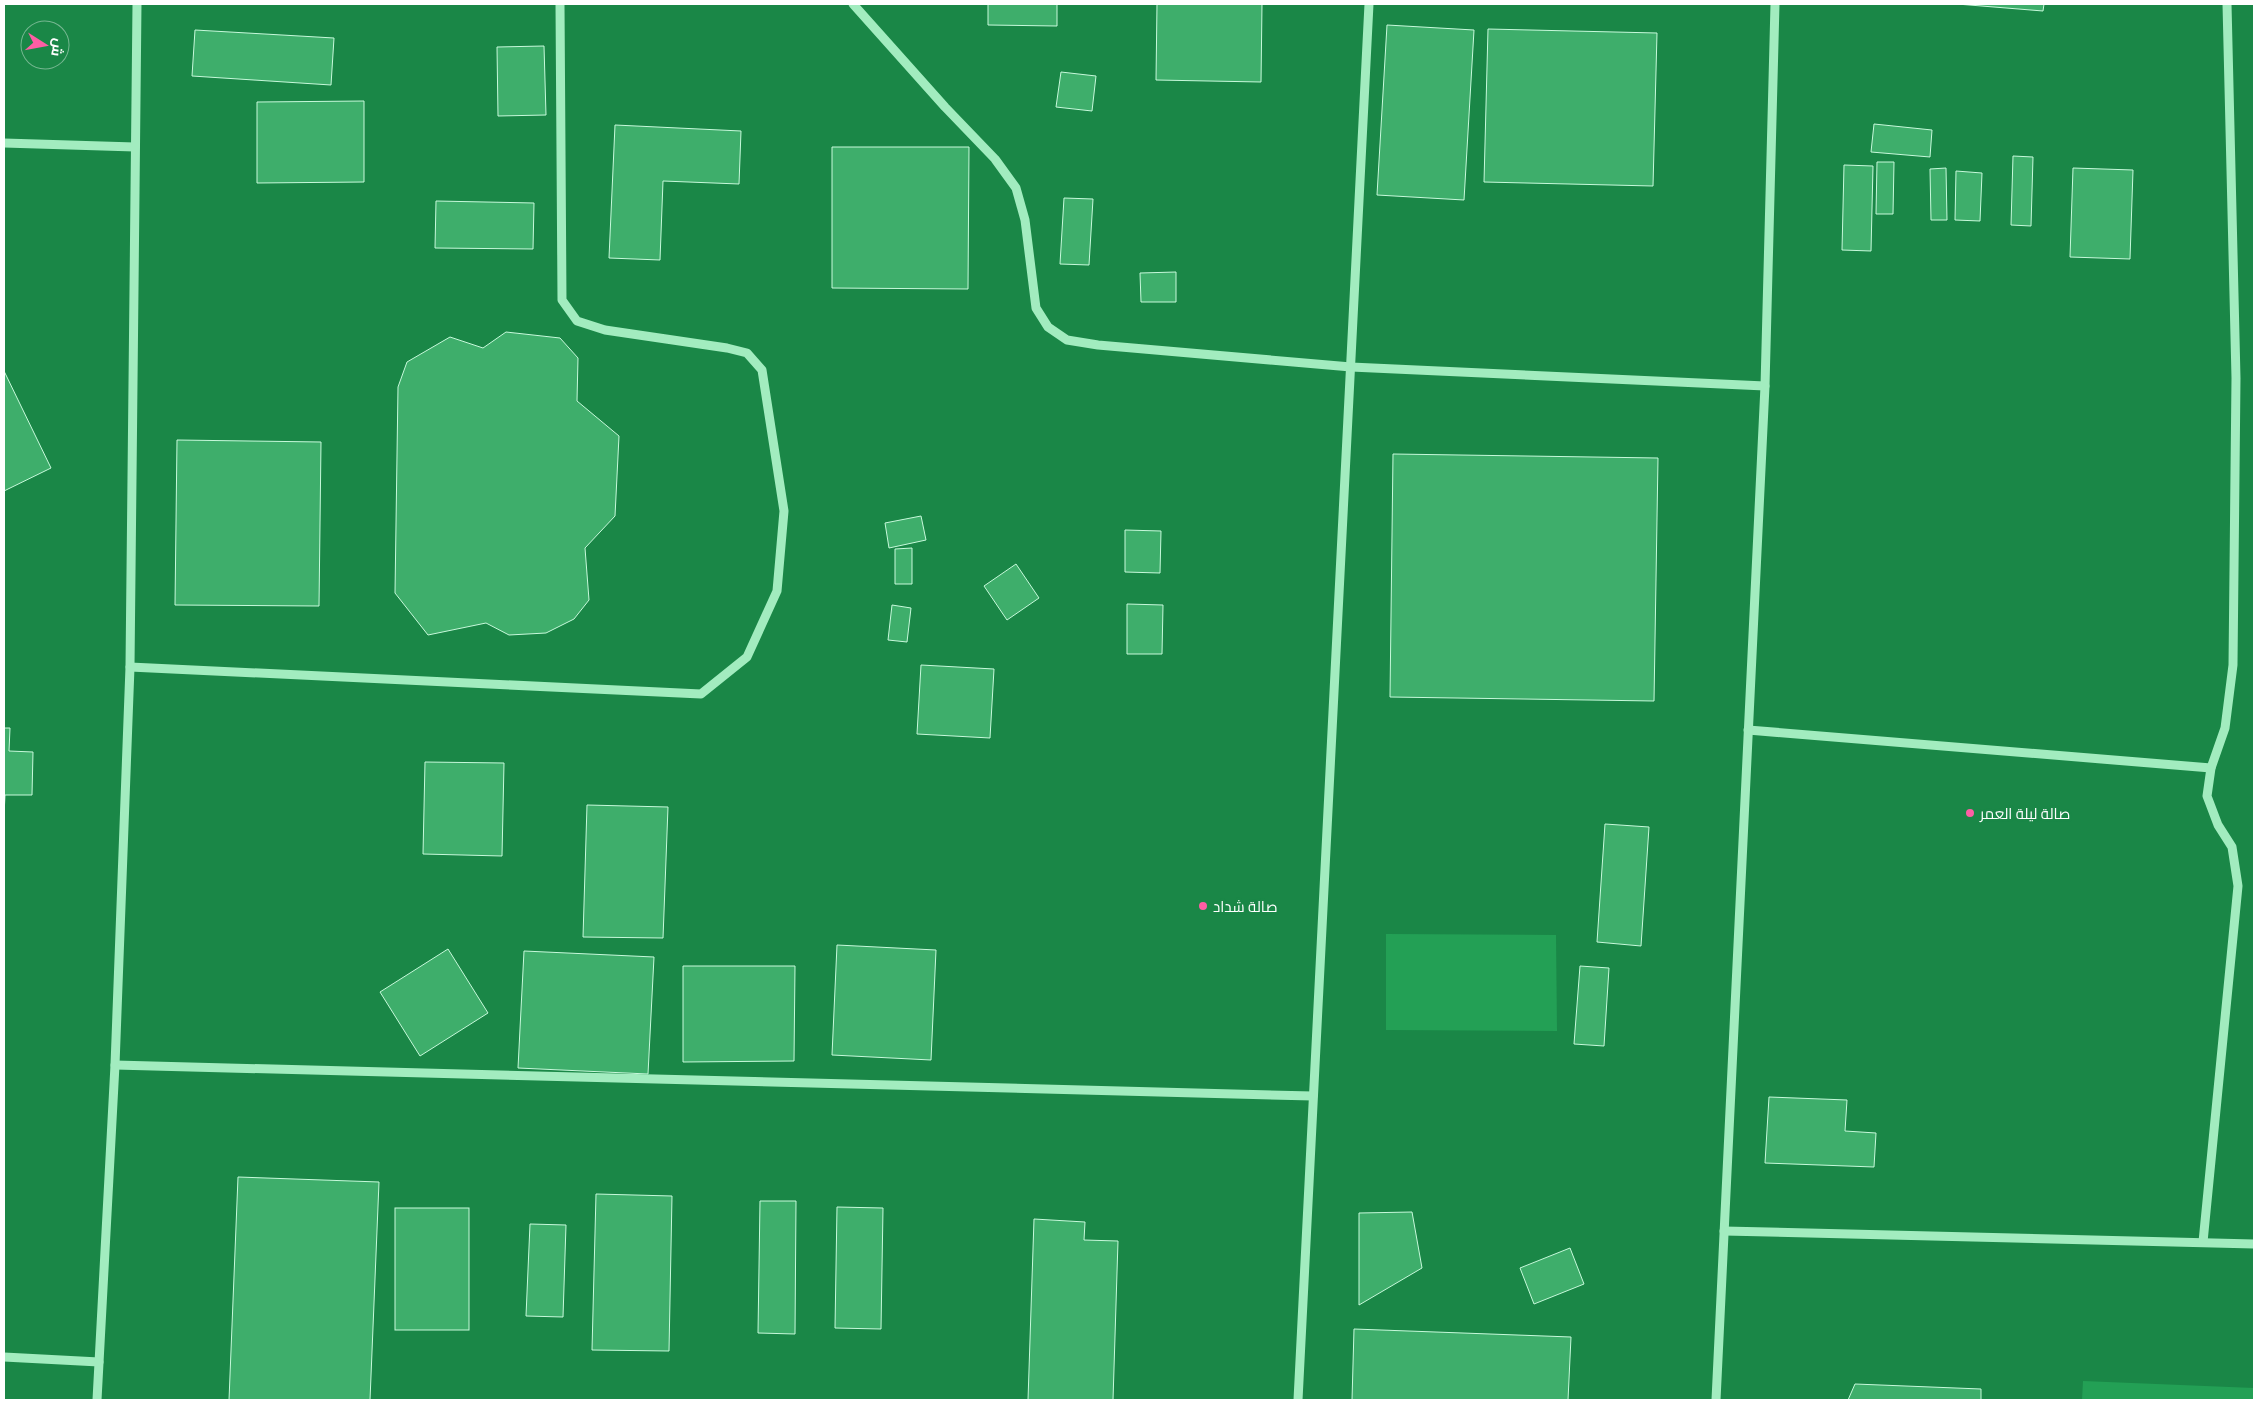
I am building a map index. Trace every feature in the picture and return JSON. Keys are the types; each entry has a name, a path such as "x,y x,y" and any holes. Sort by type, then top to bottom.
{"street":[{"path":"97,1400 115,1065 130,667 137,4"},
{"path":"130,667 702,694 747,657 776,591 784,511 762,370 747,353 727,348 605,330 576,321 562,300 560,4"},
{"path":"853,4 945,107 996,159 1016,188 1025,220 1036,308 1048,327 1067,340 1098,345 1351,368 1765,386"},
{"path":"1298,1400 1369,4"},
{"path":"1716,1400 1765,386 1775,4"},
{"path":"2203,1242 2238,886 2232,847 2218,825 2207,796 2211,768 2225,728 2233,665 2236,378 2227,4"},
{"path":"4,143 135,147"},
{"path":"1748,730 2211,768"},
{"path":"115,1065 1313,1096"},
{"path":"1724,1231 2254,1244"},
{"path":"4,1357 99,1362"}],"green space":[{"path":"1386,934 1556,935 1557,1031 1386,1030"},
{"path":"2083,1381 2254,1388 2254,1400 2082,1400"}],"building":[{"path":"988,4 1057,4 1057,26 988,25"},
{"path":"1157,4 1262,4 1261,82 1156,80"},
{"path":"1957,4 2044,4 2043,11"},
{"path":"1387,25 1474,30 1464,200 1377,195"},
{"path":"1488,29 1657,33 1653,186 1484,182"},
{"path":"195,30 334,38 331,85 192,76"},
{"path":"544,46 546,115 498,116 497,47"},
{"path":"1061,72 1096,76 1092,111 1056,107"},
{"path":"364,101 364,182 257,183 257,102"},
{"path":"1874,124 1932,130 1930,157 1871,152"},
{"path":"615,125 741,131 739,184 663,181 660,260 609,258"},
{"path":"832,147 969,147 968,289 832,288"},
{"path":"2013,156 2033,157 2031,226 2011,225"},
{"path":"1877,162 1894,162 1893,214 1876,214"},
{"path":"1844,165 1873,166 1871,251 1842,250"},
{"path":"1946,168 1947,220 1931,220 1930,169"},
{"path":"2073,168 2133,170 2130,259 2070,257"},
{"path":"1956,171 1982,173 1980,221 1955,220"},
{"path":"1064,198 1093,199 1089,265 1060,264"},
{"path":"436,201 534,203 533,249 435,248"},
{"path":"1176,272 1176,302 1141,302 1140,273"},
{"path":"506,332 560,338 578,358 577,401 619,436 615,516 585,548 589,600 574,619 546,633 509,635 486,623 428,635 395,593 398,387 407,362 450,337 483,348"},
{"path":"4,371 51,468 4,491"},
{"path":"177,440 321,442 319,606 175,605"},
{"path":"1393,454 1658,458 1654,701 1390,697"},
{"path":"921,516 926,540 889,548 885,523"},
{"path":"1125,530 1161,531 1160,573 1125,572"},
{"path":"912,548 912,584 895,584 895,549"},
{"path":"1016,564 1039,598 1007,620 984,586"},
{"path":"1127,604 1163,605 1162,654 1127,654"},
{"path":"892,605 911,608 907,642 888,640"},
{"path":"921,665 994,669 990,738 917,734"},
{"path":"4,728 10,728 9,751 33,752 32,795 5,795 4,815"},
{"path":"425,762 504,763 502,856 423,854"},
{"path":"587,805 668,807 663,938 583,937"},
{"path":"1605,824 1649,827 1641,946 1597,942"},
{"path":"837,945 936,950 931,1060 832,1055"},
{"path":"448,949 488,1013 420,1056 380,992"},
{"path":"524,951 654,957 648,1074 518,1068"},
{"path":"683,966 795,966 794,1061 683,1062"},
{"path":"1580,966 1609,968 1604,1046 1574,1044"},
{"path":"1769,1097 1847,1100 1845,1131 1876,1133 1874,1167 1765,1163"},
{"path":"238,1177 379,1182 370,1400 229,1400"},
{"path":"596,1194 672,1196 669,1351 592,1350"},
{"path":"760,1201 796,1201 795,1334 758,1333"},
{"path":"837,1207 883,1208 881,1329 835,1328"},
{"path":"395,1208 469,1208 469,1330 395,1330"},
{"path":"1412,1212 1422,1268 1359,1305 1359,1213"},
{"path":"1034,1219 1085,1222 1084,1240 1118,1241 1113,1400 1028,1400"},
{"path":"530,1224 566,1225 563,1317 526,1316"},
{"path":"1570,1248 1584,1284 1534,1304 1520,1268"},
{"path":"1354,1329 1571,1337 1568,1400 1352,1400"},
{"path":"1855,1384 1981,1389 1981,1400 1848,1400"}],"place":[{"name":"صالة ليلة العمر","path":"1970,813"},
{"name":"صالة شداد","path":"1203,906"}]}
